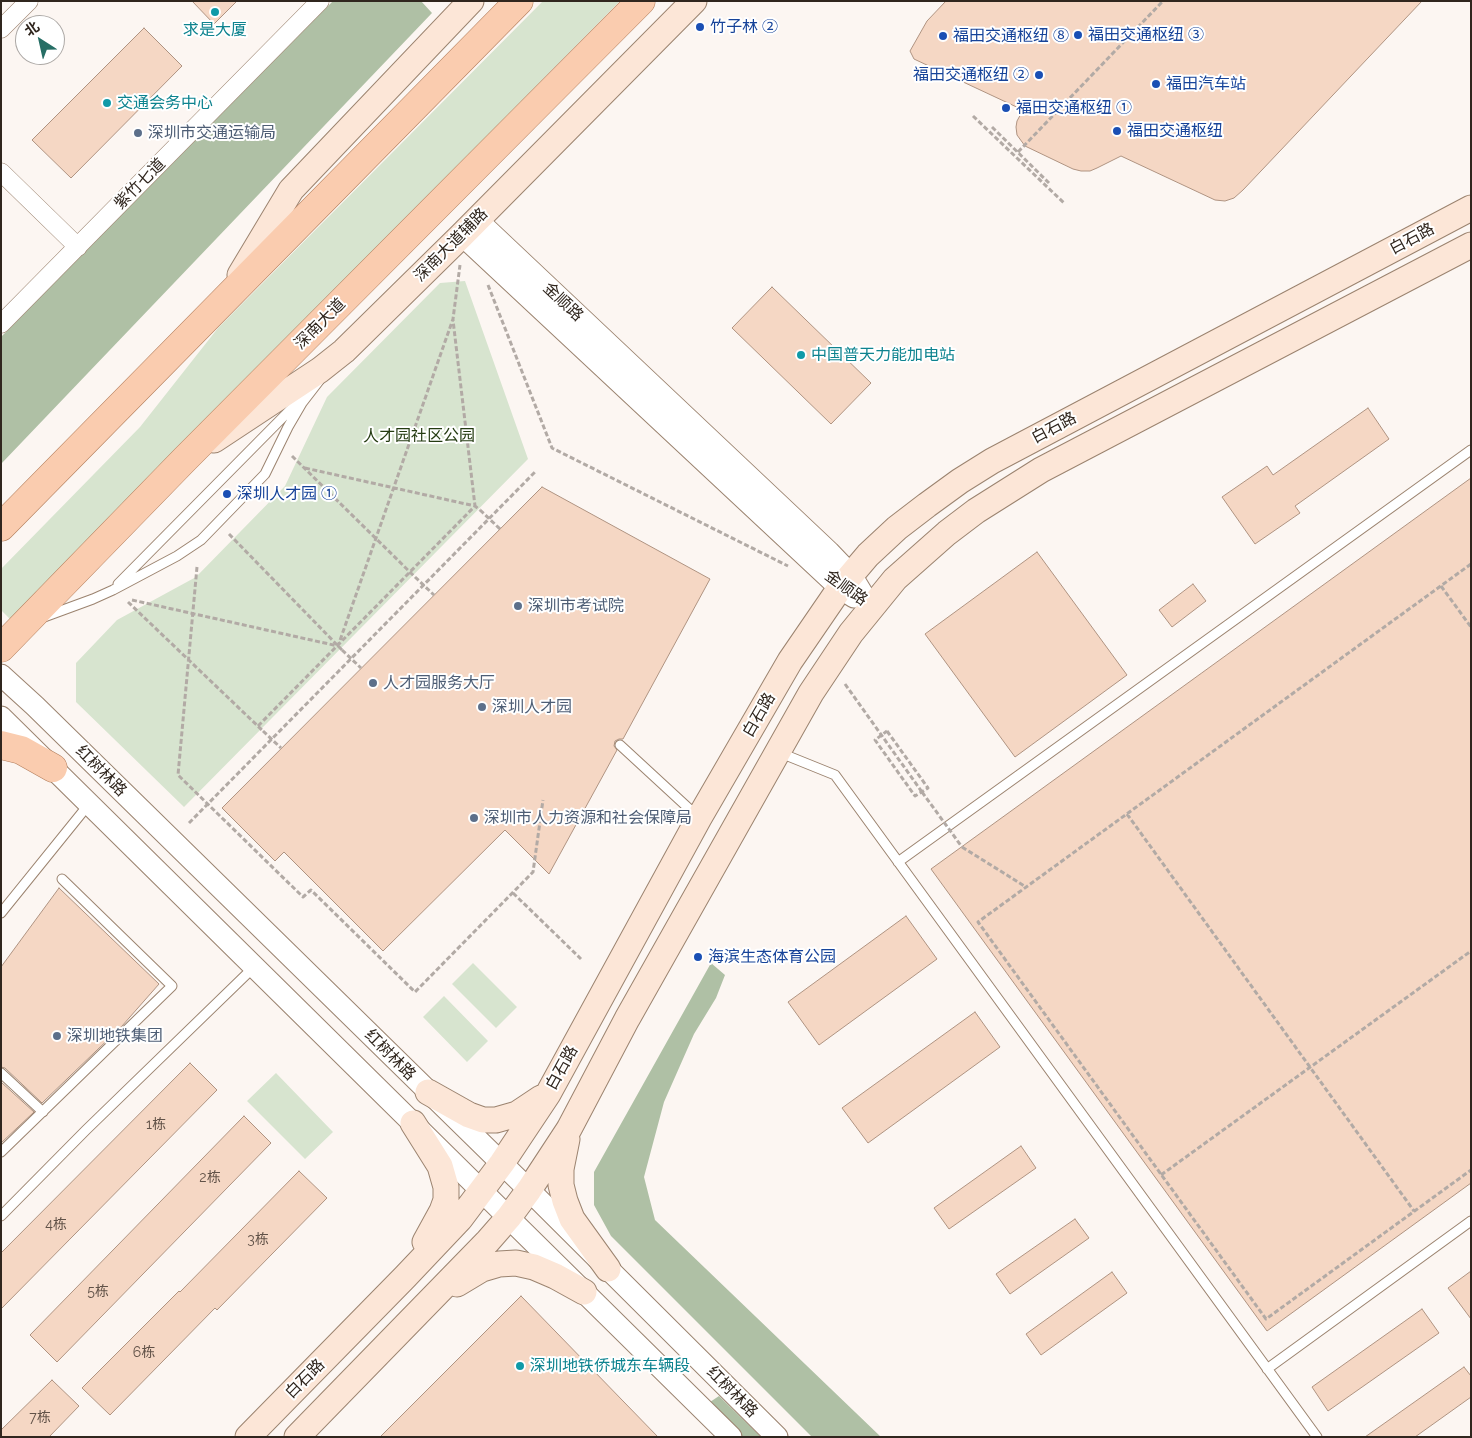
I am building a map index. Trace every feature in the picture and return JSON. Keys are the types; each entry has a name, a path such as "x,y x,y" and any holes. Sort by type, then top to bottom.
{"main road":[{"path":"4,523 519,1"},
{"name":"深南大道","path":"1,648 641,1"},
{"name":"深南大道辅路","path":"185,460 320,370 344,351 470,228 694,1"},
{"path":"227,298 292,190 463,4"},
{"name":"白石路","path":"248,1437 460,1219 502,1163 548,1094 700,818 790,661 846,581 868,555 897,528 960,481 992,461 1471,208"},
{"name":"白石路","path":"297,1437 509,1217 529,1190 569,1129 627,1019 830,663 851,633 901,574 947,533 976,511 1032,475 1469,249"},
{"path":"1,745 21,750 53,768"},
{"path":"428,1092 469,1115 483,1120 496,1120 517,1114 548,1094"},
{"path":"405,1277 442,1211 446,1200 446,1187 440,1166 413,1123"},
{"path":"569,1129 561,1169 564,1201 572,1219 608,1270"},
{"path":"427,1303 482,1269 499,1264 534,1267 584,1292"}],"street":[{"path":"1,29 29,1"},
{"name":"紫竹七道","path":"1,324 320,1"},
{"path":"1,172 78,247"},
{"name":"金顺路","path":"470,228 846,581 871,608"},
{"name":"红树林路","path":"1,675 35,706 502,1163 777,1437"},
{"name":"红树林路","path":"1,717 730,1437"}],"lane":[{"path":"25,624 113,590 177,556 201,540 265,474 302,403 344,351"},
{"path":"113,590 317,384"},
{"path":"898,862 1471,450"},
{"path":"620,745 700,818"},
{"path":"778,752 835,775 1317,1437"},
{"path":"1,913 90,804"},
{"path":"1,1152 172,986 62,879"},
{"path":"1,1216 86,1130 254,967"},
{"path":"1,1073 43,1112"},
{"path":"1268,1369 1471,1221"}],"path":[{"path":"1018,152 1163,1"},
{"path":"972,116 1064,204"},
{"path":"992,127 1049,183"},
{"path":"338,646 453,319 461,263"},
{"path":"488,285 552,448 796,570"},
{"path":"453,319 476,506"},
{"path":"292,456 434,595"},
{"path":"304,468 476,506 500,530"},
{"path":"189,823 535,472"},
{"path":"258,726 476,506"},
{"path":"229,534 361,668"},
{"path":"1471,564 978,922 1266,1319 1471,1170"},
{"path":"196,567 178,774 304,897 311,890 415,992 533,872 543,800"},
{"path":"1441,586 1471,627"},
{"path":"132,600 338,646"},
{"path":"128,602 281,748"},
{"path":"845,684 962,847 1026,887"},
{"path":"848,693 880,737"},
{"path":"887,732 928,788 915,796 875,740 880,737 887,732"},
{"path":"1127,814 1414,1211"},
{"path":"513,893 581,959"},
{"path":"1161,1175 1471,951"}],"green space":[{"path":"333,1 421,1 432,13 1,464 1,337"},
{"path":"543,1 620,1 10,619 1,610 1,569 140,427 218,328"},
{"name":"人才园社区公园","path":"465,281 528,459 184,807 76,702 76,663 117,620 196,577 285,486 327,397 440,283"},
{"path":"473,963 517,1007 496,1028 452,984"},
{"path":"711,963 725,975 716,998 694,1034 664,1102 644,1177 655,1220 881,1437 812,1437 611,1236 594,1205 594,1172"},
{"path":"444,996 488,1041 467,1062 423,1017"},
{"path":"276,1073 333,1132 305,1159 247,1101"},
{"path":"719,1396 761,1437 740,1437 707,1404"}],"building":[{"name":"求是大厦","path":"192,1 237,1 214,24"},
{"name":"福田汽车站","path":"946,1 1422,1 1243,190 1234,198 1225,201 1215,200 1121,156 1090,171 1081,171 1025,146 1017,135 1016,127 1023,110 914,59 910,51 927,21"},
{"name":"交通会务中心","path":"144,28 182,66 71,178 32,140"},
{"name":"中国普天力能加电站","path":"772,287 871,383 831,424 732,328"},
{"path":"1368,408 1389,439 1295,506 1300,513 1255,544 1222,497 1267,466 1273,475"},
{"path":"1471,478 1471,1183 1267,1331 931,869"},
{"name":"深圳人才园","path":"542,487 710,579 623,739 615,741 614,746 617,750 549,874 505,830 383,951 284,852 275,861 222,808"},
{"path":"1037,552 1127,675 1015,757 925,634"},
{"path":"1193,584 1206,601 1172,627 1159,610"},
{"name":"深圳地铁集团","path":"59,888 159,984 122,1026 42,1103 5,1068 1,1067 1,967"},
{"path":"906,916 937,959 819,1045 788,1002"},
{"path":"975,1012 1000,1047 868,1143 842,1108"},
{"path":"190,1063 217,1090 1,1309 1,1253"},
{"path":"1,1082 34,1112 1,1143"},
{"path":"244,1116 271,1143 57,1362 30,1335"},
{"path":"1021,1146 1036,1168 949,1229 934,1208"},
{"path":"299,1171 327,1198 110,1415 82,1388"},
{"path":"1075,1219 1089,1238 1010,1294 996,1274"},
{"path":"1471,1271 1471,1319 1448,1288"},
{"path":"1112,1272 1127,1293 1041,1355 1026,1334"},
{"name":"深圳地铁侨城东车辆段","path":"521,1296 658,1437 380,1437"},
{"path":"1422,1309 1439,1333 1328,1411 1312,1387"},
{"path":"1464,1367 1471,1376 1471,1397 1415,1437 1365,1437"},
{"path":"52,1380 79,1406 49,1437 1,1437 1,1430"}],"place":[{"name":"求是大厦","path":"215,12"},
{"name":"竹子林 ②","path":"700,27"},
{"name":"福田交通枢纽 ③","path":"1078,35"},
{"name":"福田交通枢纽 ⑧","path":"943,36"},
{"name":"福田交通枢纽 ②","path":"1039,75"},
{"name":"福田汽车站","path":"1156,84"},
{"name":"交通会务中心","path":"107,103"},
{"name":"福田交通枢纽 ①","path":"1006,108"},
{"name":"福田交通枢纽","path":"1117,131"},
{"name":"深圳市交通运输局","path":"138,133"},
{"name":"中国普天力能加电站","path":"801,355"},
{"name":"深圳人才园 ①","path":"227,494"},
{"name":"深圳市考试院","path":"518,606"},
{"name":"人才园服务大厅","path":"373,683"},
{"name":"深圳人才园","path":"482,707"},
{"name":"深圳市人力资源和社会保障局","path":"474,818"},
{"name":"海滨生态体育公园","path":"698,957"},
{"name":"深圳地铁集团","path":"57,1036"},
{"name":"深圳地铁侨城东车辆段","path":"520,1366"}]}
